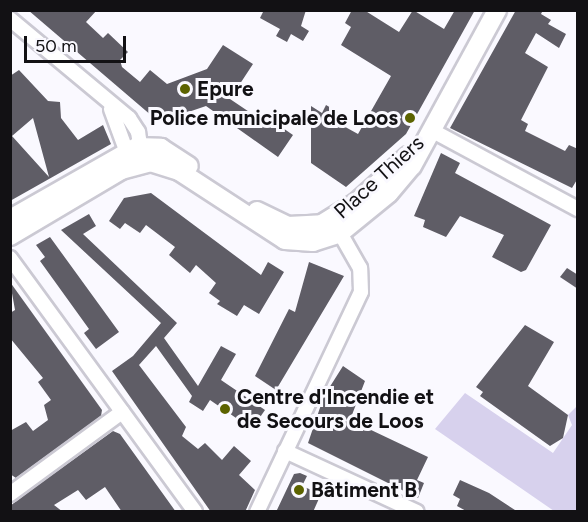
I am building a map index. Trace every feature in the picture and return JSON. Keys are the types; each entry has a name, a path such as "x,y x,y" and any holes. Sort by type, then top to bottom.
{"main road":[{"path":"431,130 497,10"},
{"name":"Place Thiers","path":"136,156 161,148 281,224 309,227 337,217 396,168 431,130"},
{"name":"Place Thiers","path":"136,156 179,171 291,242 313,242 340,233 398,183 431,130"},
{"path":"10,219 136,156"},
{"path":"10,236 136,156"}],"street":[{"path":"10,19 106,102 119,121 136,156"},
{"path":"431,130 578,209"},
{"path":"257,512 361,292 360,268 340,233"},
{"path":"10,258 195,512"},
{"path":"10,494 122,412"},
{"path":"285,451 417,512"}],"shaded area":[{"path":"465,393 553,453 572,425 568,415 577,406 577,511 554,511 435,429"}],"building":[{"path":"28,10 97,10 86,22 103,38 108,33 128,52 120,60 122,67 140,82 150,70 167,84 207,69 223,45 253,64 230,99 273,128 277,124 293,135 278,157 206,106 159,122"},
{"path":"264,10 306,10 301,26 309,31 303,41 291,34 287,42 276,36 280,29 260,18"},
{"path":"352,10 364,10 399,32 413,10 444,29 455,10 475,10 406,134 346,187 311,163 311,106 322,113 326,105 343,115 338,123 358,134 391,76 341,45 351,27 345,23"},
{"path":"516,10 543,10 541,14 551,20 548,24 566,34 559,48 536,33 525,53 548,67 521,120 528,124 525,131 565,151 569,145 578,149 578,178 572,188 450,128"},
{"path":"19,70 48,101 60,102 61,118 78,140 103,125 111,144 10,201 10,76","holes":["33,118 49,177 12,136"]},
{"path":"441,153 460,163 455,173 551,225 526,270 521,272 492,257 504,235 460,216 446,237 423,227 425,220 414,216"},
{"path":"151,193 261,275 268,262 284,272 259,314 244,305 237,316 217,304 220,301 209,293 216,283 196,265 190,273 169,255 175,247 146,225 140,233 125,223 120,229 109,221 124,198"},
{"path":"89,214 96,226 83,234 177,323 164,338 198,386 221,346 236,354 221,380 265,410 252,429 210,400 203,411 189,402 192,396 156,346 139,365 186,427 182,436 198,449 205,443 222,460 234,446 251,461 239,475 255,490 245,512 211,512 112,371 133,356 161,323 61,230"},
{"path":"50,237 119,332 96,349 84,333 89,329 40,261 45,257 36,245"},
{"path":"309,262 344,276 276,390 255,376 289,309 295,312"},
{"path":"567,268 578,275 578,289 560,277"},
{"path":"10,282 102,410 101,416 16,478 10,474 10,431 26,422 33,431 48,420 44,405 51,400 38,382 43,378 10,338 10,313 15,310"},
{"path":"525,325 554,342 528,386 568,415 563,438 550,446 480,396 483,392 476,387"},
{"path":"343,366 365,381 350,420 428,457 417,480 424,483 418,498 308,443 324,396"},
{"path":"113,431 120,434 176,512 122,512 105,487 86,500 78,490 54,505 63,512 10,512 10,506"},
{"name":"Bâtiment B","path":"300,473 307,476 302,486 321,494 313,512 276,512 294,474"},
{"path":"460,480 489,493 518,512 468,512 457,506 460,499 453,495"}],"place":[{"name":"Epure","path":"185,89"},
{"name":"Police municipale de Loos","path":"410,118"},
{"name":"Centre d'Incendie et de Secours de Loos","path":"225,409"},
{"name":"Bâtiment B","path":"299,490"}]}
